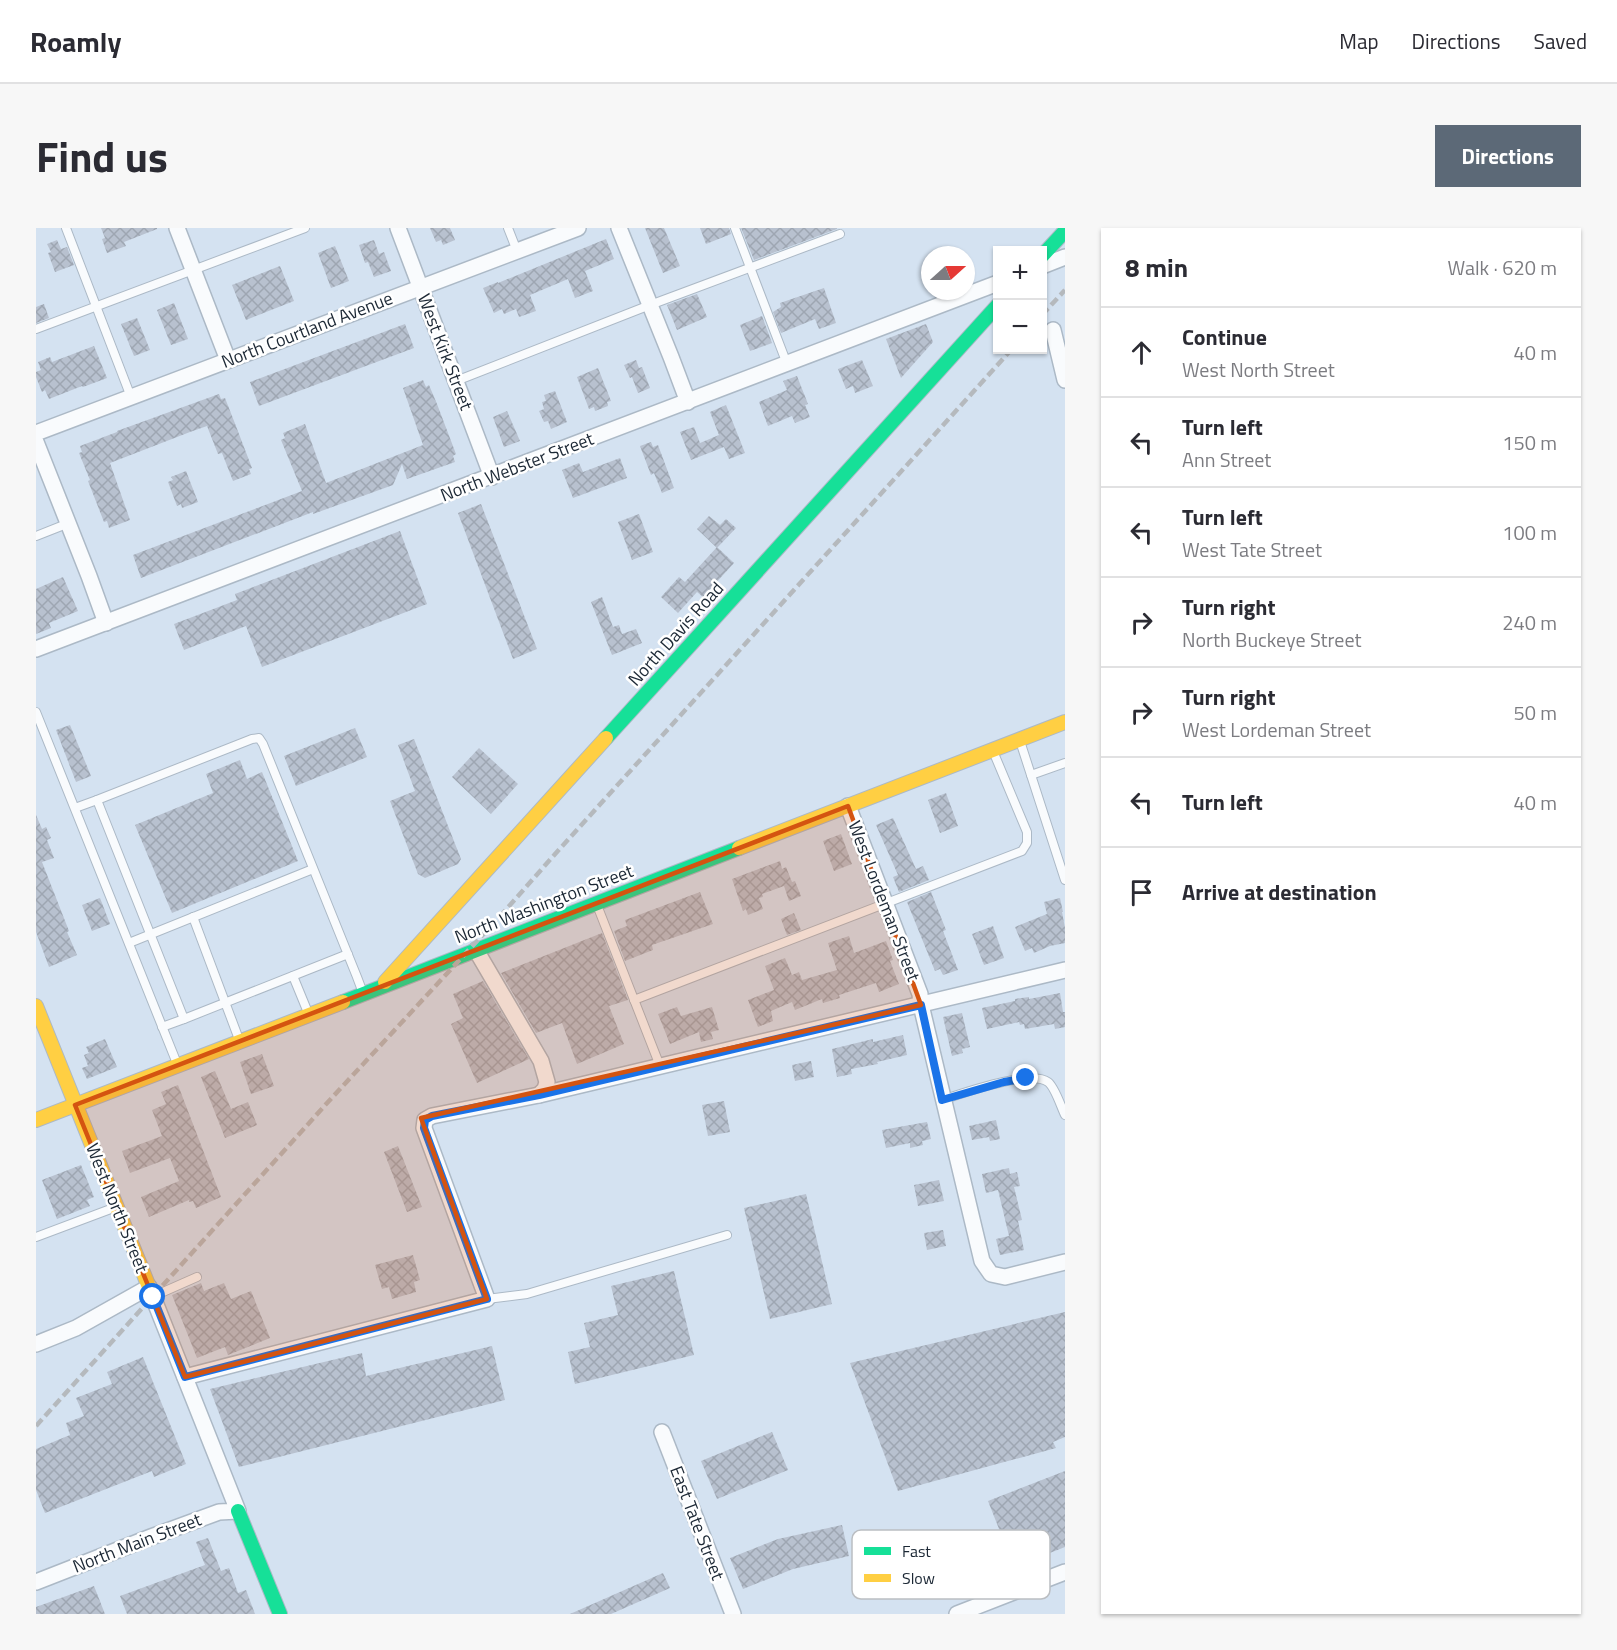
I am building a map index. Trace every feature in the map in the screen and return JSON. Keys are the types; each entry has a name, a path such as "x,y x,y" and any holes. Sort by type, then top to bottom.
{"street":[{"path":"177,228 228,360"},
{"name":"West Kirk Street","path":"398,228 492,477"},
{"name":"North Courtland Avenue","path":"36,433 578,228"},
{"path":"619,228 688,402"},
{"path":"1047,250 1062,234"},
{"path":"1047,264 1065,257"},
{"name":"North Webster Street","path":"36,649 993,286"},
{"name":"North Davis Road","path":"381,986 993,311"},
{"path":"1053,330 1065,380"},
{"path":"36,442 106,622"},
{"name":"North Washington Street","path":"36,1120 1065,722"},
{"name":"West Lordeman Street","path":"848,806 920,994 942,1100 982,1261 991,1274 1005,1277 1065,1262"},
{"path":"476,950 541,1061 547,1082 545,1089 539,1095"},
{"path":"185,1377 487,1299 428,1143 424,1128 425,1120 432,1116 539,1095 1065,970"},
{"name":"West North Street","path":"36,1006 238,1511"},
{"path":"36,1342 76,1328 151,1292"},
{"name":"East Tate Street","path":"662,1432 733,1614"},
{"path":"238,1511 280,1614"},
{"name":"North Main Street","path":"36,1582 219,1512 238,1511"},
{"path":"1050,1578 1065,1572"},
{"path":"957,1614 996,1599"}],"lane":[{"path":"66,228 131,397"},
{"path":"36,329 305,228"},
{"path":"508,228 517,251"},
{"path":"735,228 787,364"},
{"path":"456,381 840,234"},
{"path":"36,536 69,523"},
{"path":"36,712 178,1066"},
{"path":"75,808 259,738 363,993"},
{"path":"1019,739 1065,880"},
{"path":"634,1000 1022,851 1027,843 1027,832 993,749"},
{"path":"1031,775 1065,763"},
{"path":"97,800 184,1019"},
{"path":"129,943 313,869"},
{"path":"596,903 660,1066"},
{"path":"193,917 240,1042"},
{"path":"162,1027 348,954"},
{"path":"293,976 309,1015"},
{"path":"942,1100 1004,1082 1040,1078 1050,1083 1065,1115"},
{"path":"36,1237 116,1207"},
{"path":"487,1299 527,1294 727,1235"},
{"path":"151,1292 198,1277"}],"highlighted area":[{"path":"848,806 921,1005 421,1118 487,1299 185,1377 75,1105"}],"building":[{"path":"101,228 157,229 124,242 126,246 107,253"},
{"path":"430,228 450,228 455,240 443,245 441,240 436,242"},
{"path":"645,228 664,228 680,266 663,273"},
{"path":"700,228 729,228 731,234 706,244"},
{"path":"741,228 837,228 837,229 754,260"},
{"path":"606,239 614,259 585,271 593,291 575,298 568,279 530,295 536,311 519,317 516,309 504,314 502,309 494,313 483,288"},
{"path":"57,240 61,249 67,247 74,265 55,272 47,244"},
{"path":"374,240 379,254 384,252 391,271 374,277 368,262 365,263 359,245"},
{"path":"335,246 349,281 331,288 318,253"},
{"path":"280,266 294,301 246,320 232,285"},
{"path":"824,288 836,323 819,329 815,319 781,333 773,312 781,307 780,303"},
{"path":"697,294 707,317 677,330 667,305"},
{"path":"174,303 188,339 171,345 157,310"},
{"path":"44,304 49,318 36,323 36,307"},
{"path":"762,316 772,343 750,351 740,325"},
{"path":"137,318 150,350 134,356 121,324"},
{"path":"405,324 414,348 259,406 250,382"},
{"path":"926,324 933,342 901,378 886,339"},
{"path":"94,346 107,378 49,399 45,390 42,392 36,377 36,372 41,370 38,362 50,357 52,362"},
{"path":"636,360 639,368 642,367 650,388 638,393 624,365"},
{"path":"862,360 873,386 855,393 853,386 846,389 838,369"},
{"path":"598,368 611,401 607,402 608,406 595,411 594,407 589,409 577,377"},
{"path":"797,376 808,404 805,405 810,417 795,423 792,416 768,426 759,402 787,390 783,381"},
{"path":"423,380 426,387 429,385 437,404 456,454 453,456 455,462 407,479 402,464 393,485 313,514 313,512 141,578 133,555 302,491 281,440 285,438 283,433 305,424 326,483 423,445 403,388"},
{"path":"555,391 567,422 551,429 548,421 544,422 539,411 544,409 542,402 546,401 544,395"},
{"path":"219,394 221,399 225,398 252,468 249,469 251,474 233,481 222,453 218,454 207,426 190,432 110,463 130,520 109,528 107,521 104,522 88,481 90,480 79,453 82,452 80,446"},
{"path":"726,405 745,453 729,459 724,447 691,460 680,432 694,427 700,443 719,435 710,412"},
{"path":"507,411 520,441 504,447 493,417"},
{"path":"651,442 653,447 658,445 674,488 662,493 654,473 651,475 640,446"},
{"path":"620,458 627,478 573,498 562,470 579,463 583,472"},
{"path":"186,471 198,502 182,508 181,504 177,506 168,482 173,480 171,477"},
{"path":"481,504 537,649 513,659 458,513"},
{"path":"639,514 653,552 632,560 618,522"},
{"path":"709,516 720,525 726,519 736,528 717,548 697,529"},
{"path":"400,531 427,604 262,667 246,626 184,650 174,624 237,600 235,594"},
{"path":"717,547 734,563 703,597 697,592 678,613 661,597 679,577 685,582"},
{"path":"63,577 78,611 49,623 51,628 36,634 36,589"},
{"path":"602,597 613,627 619,625 622,634 636,629 642,643 612,655 591,602"},
{"path":"70,725 91,776 76,782 56,730"},
{"path":"355,728 367,757 296,786 284,756"},
{"path":"414,739 461,859 458,864 425,878 418,874 390,801 415,791 398,745"},
{"path":"479,748 518,784 491,814 452,777"},
{"path":"240,760 247,779 262,772 298,861 172,913 135,825 213,793 206,774"},
{"path":"946,793 958,826 940,833 928,800"},
{"path":"36,815 42,829 46,827 51,838 47,840 54,858 42,862 77,955 49,967 36,932"},
{"path":"893,818 916,869 923,866 929,880 899,892 893,877 898,875 876,825"},
{"path":"841,834 852,864 834,871 823,841"},
{"path":"780,861 782,869 786,867 792,882 795,881 801,896 789,901 784,886 762,894 763,897 759,898 763,909 748,915 746,909 743,911 732,879"},
{"path":"700,892 713,924 652,945 653,950 625,961 614,931 627,926 625,920"},
{"path":"931,892 958,970 943,975 940,969 935,971 907,902"},
{"path":"100,898 110,924 92,931 82,905"},
{"path":"1060,898 1065,943 1034,953 1032,948 1025,951 1015,927 1047,914 1044,902"},
{"path":"794,913 801,930 787,935 781,919"},
{"path":"993,926 1004,958 984,965 972,934"},
{"path":"602,933 628,1000 609,1006 624,1044 577,1064 562,1023 536,1033 501,973"},
{"path":"849,936 854,953 886,941 893,960 890,961 899,984 879,992 876,983 839,995 840,998 823,1003 822,999 795,1010 792,1002 771,1011 773,1021 758,1027 748,1000 774,990 765,966 785,958 792,975 799,972 802,980 837,970 828,943"},
{"path":"483,981 529,1059 477,1083 451,1024 463,1018 453,994"},
{"path":"1060,993 1063,1012 1065,1012 1065,1027 1055,1029 1054,1024 1025,1029 1024,1024 1020,1025 1019,1022 987,1029 982,1008 1015,1001 1015,999 1029,997 1029,999"},
{"path":"677,1007 681,1016 712,1007 719,1030 711,1032 713,1039 701,1042 699,1032 670,1044 658,1014"},
{"path":"962,1013 970,1047 962,1049 963,1053 952,1056 943,1017"},
{"path":"903,1035 907,1055 851,1069 852,1074 837,1077 832,1049 873,1039 873,1042"},
{"path":"105,1039 117,1067 87,1079 82,1068 88,1066 84,1055 89,1053 86,1047"},
{"path":"262,1054 274,1086 251,1094 240,1062"},
{"path":"811,1061 814,1077 795,1081 792,1065"},
{"path":"215,1071 231,1109 248,1102 257,1125 225,1138 201,1077"},
{"path":"178,1085 221,1197 196,1208 193,1201 189,1202 189,1200 149,1217 141,1197 179,1181 170,1158 130,1173 122,1151 162,1136 152,1110 166,1104 161,1092"},
{"path":"724,1101 730,1132 708,1136 702,1105"},
{"path":"996,1120 1000,1139 990,1141 989,1137 972,1140 969,1126"},
{"path":"927,1122 931,1139 922,1141 923,1145 910,1148 910,1143 886,1148 882,1130"},
{"path":"398,1146 422,1207 407,1212 384,1152"},
{"path":"81,1165 94,1197 87,1200 90,1206 57,1219 42,1180"},
{"path":"1009,1168 1010,1174 1017,1172 1020,1186 1014,1187 1022,1220 1018,1221 1024,1250 1000,1255 996,1239 1009,1236 998,1190 986,1193 982,1174"},
{"path":"939,1180 944,1201 918,1206 914,1185"},
{"path":"806,1194 832,1304 770,1319 744,1208"},
{"path":"943,1230 946,1246 927,1250 924,1233"},
{"path":"413,1255 420,1280 414,1282 416,1292 392,1299 389,1287 382,1289 375,1265"},
{"path":"674,1271 694,1355 575,1384 568,1352 590,1347 584,1323 618,1315 611,1286"},
{"path":"201,1283 204,1291 224,1283 231,1299 251,1291 270,1338 228,1355 225,1347 197,1358 172,1295"},
{"path":"1065,1312 1065,1437 1053,1442 1056,1448 898,1491 850,1363"},
{"path":"492,1346 505,1400 239,1467 210,1389 362,1353 366,1376"},
{"path":"143,1357 186,1464 154,1477 152,1471 45,1513 36,1490 36,1449 70,1435 66,1423 84,1416 76,1398 112,1384 107,1372"},
{"path":"772,1432 788,1470 717,1499 701,1461"},
{"path":"1065,1471 1065,1547 1050,1553 1050,1530 999,1530 988,1501"},
{"path":"842,1525 849,1556 793,1569 743,1589 730,1558 778,1539"},
{"path":"208,1538 221,1571 229,1568 238,1593 246,1590 255,1614 127,1614 120,1596 205,1565 196,1542"},
{"path":"663,1573 670,1588 611,1614 570,1614"},
{"path":"94,1586 105,1614 36,1614 36,1607"}],"railway":[{"path":"1047,310 1065,290"},
{"path":"36,1426 1007,354"}],"traffic: fast":[{"path":"1047,251 1065,231"},
{"path":"606,738 993,311"},
{"path":"343,1002 739,848"},
{"path":"238,1511 280,1614"}],"traffic: slow":[{"path":"739,848 1065,722"},
{"path":"385,982 606,738"},
{"path":"36,1120 343,1002"},
{"path":"36,1006 153,1297"}],"route":[{"path":"153,1297 185,1377 487,1299 428,1143 424,1128 425,1120 432,1116 539,1095 921,1005 942,1100 1026,1078"}]}
